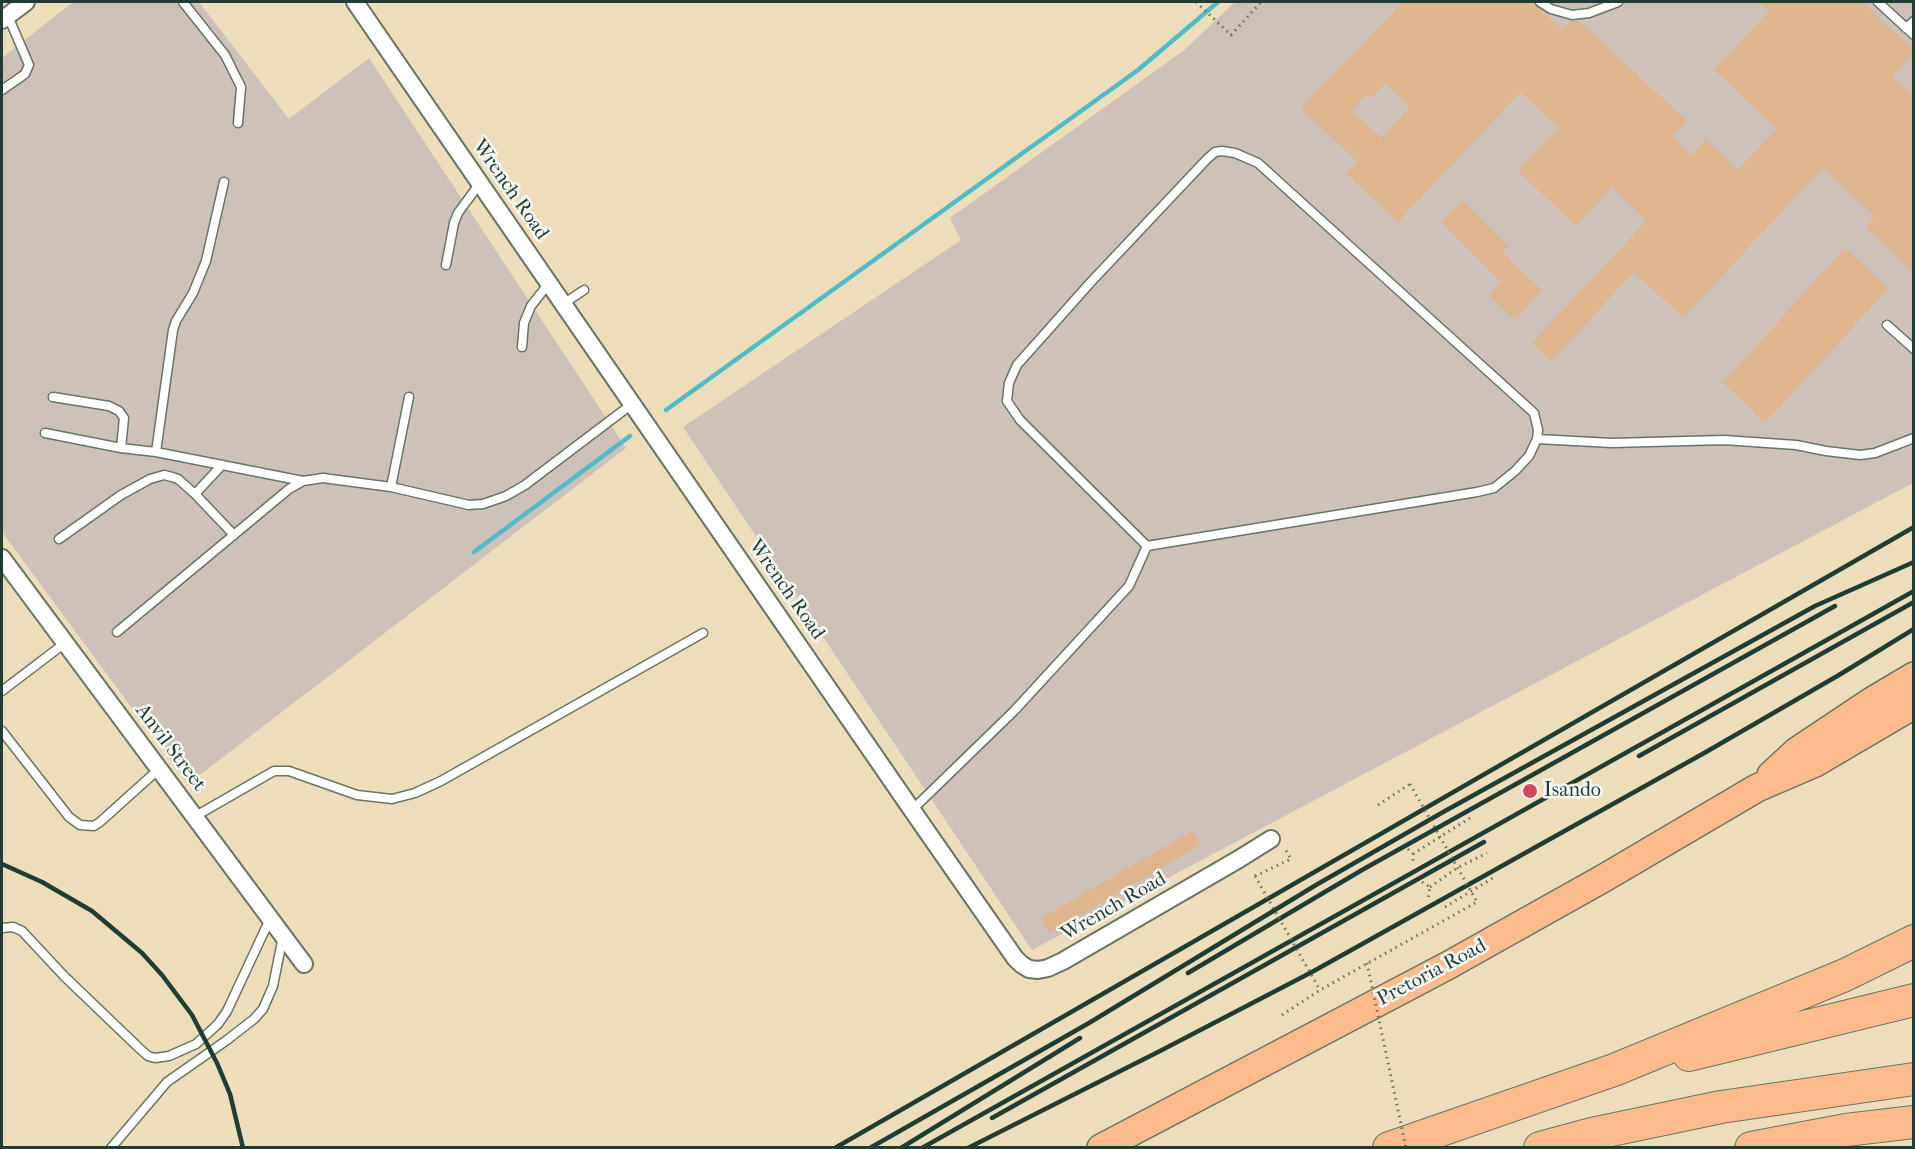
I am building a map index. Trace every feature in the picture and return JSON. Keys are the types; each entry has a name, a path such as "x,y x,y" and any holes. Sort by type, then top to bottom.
{"highway":[{"path":"1389,1148 1614,1070 1845,975 1914,941"},
{"path":"1614,1070 1679,1058 1914,1000"},
{"path":"1540,1148 1592,1134 1721,1107 1914,1078"},
{"path":"1751,1148 1846,1130 1914,1122"}],"main road":[{"name":"Pretoria Road","path":"1756,788 1797,751 1914,676"},
{"name":"Pretoria Road","path":"1101,1148 1447,966 1604,878 1756,788 1815,764 1914,705"}],"street":[{"path":"5,18 26,2"},
{"name":"Wrench Road","path":"356,2 1015,958 1029,969 1038,970 1064,961 1271,839"},
{"name":"Anvil Street","path":"2,558 304,964"}],"lane":[{"path":"183,2 225,55 241,87 238,123"},
{"path":"1540,2 1551,9 1577,15 1618,2"},
{"path":"1878,2 1914,35"},
{"path":"2,90 25,74 29,65 5,18"},
{"path":"1906,28 1914,21"},
{"path":"1215,152 1235,153 1258,163 1534,412 1539,430 1538,439 1523,464 1494,488 1147,546 1020,420 1007,401 1009,383 1017,365 1090,283 1215,152"},
{"path":"156,452 173,330 193,293 206,261 224,182"},
{"path":"446,265 458,213 480,183"},
{"path":"522,346 524,323 531,306 549,283"},
{"path":"563,304 584,290"},
{"path":"1887,325 1914,349"},
{"path":"53,397 109,406 119,411 124,418 121,448"},
{"path":"391,487 409,397"},
{"path":"117,632 289,489 303,482 322,478 391,487 469,505 483,504 506,496 525,485 632,404"},
{"path":"45,433 121,448 156,452 303,482"},
{"path":"1538,439 1612,443 1724,440 1796,445 1860,455 1875,453 1914,438"},
{"path":"195,494 222,465"},
{"path":"59,539 121,495 150,479 164,476 178,479 234,535"},
{"path":"912,810 1014,711 1130,586 1147,546"},
{"path":"194,816 274,771 289,771 357,795 392,799 415,793 703,633"},
{"path":"2,691 65,643"},
{"path":"2,731 69,817 80,825 94,826 100,822 159,768"},
{"path":"2,928 13,927 22,930 64,976 148,1056 155,1058 169,1056 196,1044 218,1024 227,1011 270,919"},
{"path":"111,1148 167,1082 227,1040 263,1009 273,986 283,935"}],"path":[{"path":"1196,2 1231,35 1262,2"},
{"path":"1282,1016 1320,990 1477,902 1410,784 1378,805"},
{"path":"1413,854 1470,818"},
{"path":"1408,849 1413,854 1413,865"},
{"path":"1428,900 1430,887 1457,868 1487,853"},
{"path":"1287,861 1255,876 1320,990"},
{"path":"1445,907 1493,878"},
{"path":"1422,882 1430,887"},
{"path":"1368,963 1406,1148"}],"shaded area":[{"path":"73,2 199,2 289,119 369,58 626,448 188,784 2,532 2,58"},
{"path":"1235,2 1913,2 1913,483 1032,950 683,427 961,240 950,218 1183,51"}],"building":[{"path":"1403,2 1532,2 1563,30 1571,21 1579,21 1687,121 1672,137 1691,155 1706,140 1738,170 1777,129 1714,70 1769,11 1758,2 1862,2 1914,50 1914,53 1892,76 1914,96 1914,272 1866,227 1875,216 1823,168 1683,317 1634,272 1551,361 1532,343 1647,220 1612,187 1576,226 1518,171 1559,128 1520,92 1398,222 1347,174 1358,162 1301,108","holes":["1385,83 1410,107 1381,138 1351,110 1366,95 1371,98"]},
{"path":"1462,201 1508,246 1502,252 1542,290 1515,320 1489,295 1501,282 1441,222"},
{"path":"1845,248 1888,289 1765,423 1723,383"},
{"path":"1192,831 1201,845 1049,933 1041,918"}],"waterway":[{"path":"666,410 1138,70 1218,2"},
{"path":"474,552 630,436"}],"railway":[{"path":"835,1148 1914,527"},
{"path":"870,1148 1089,1023 1316,885 1445,811 1815,606 1914,562"},
{"path":"922,1148 1914,591"},
{"path":"1639,756 1914,602"},
{"path":"1188,973 1362,870 1835,606"},
{"path":"968,1148 1312,972 1706,752 1914,629"},
{"path":"992,1118 1484,842"},
{"path":"2,864 42,882 92,911 142,953 162,975 192,1015 217,1063 230,1094 243,1148"},
{"path":"901,1148 1080,1038"}],"place":[{"name":"Isando","path":"1530,791"}]}
